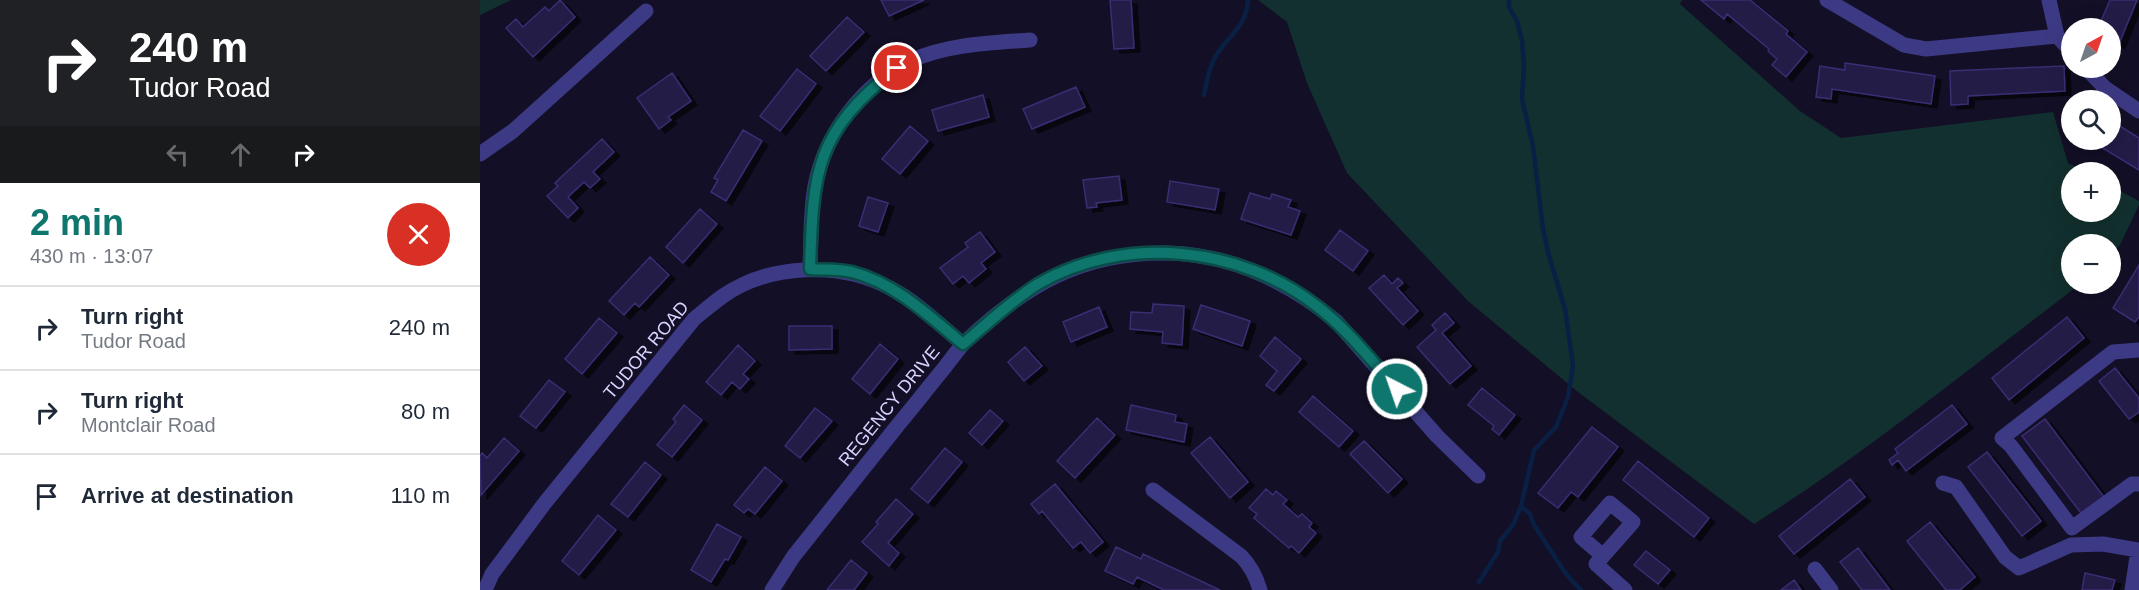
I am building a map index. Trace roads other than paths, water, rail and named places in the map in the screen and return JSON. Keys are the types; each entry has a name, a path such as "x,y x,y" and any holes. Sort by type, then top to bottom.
{"street":[{"path":"1827,0 1904,45 1926,49 2056,36"},
{"path":"2049,0 2056,36 2061,41"},
{"path":"480,154 513,131 646,11"},
{"path":"810,269 812,211 821,161 838,126 853,106 897,68 914,60 982,43 1030,40"},
{"path":"2095,78 2105,88 2139,111"},
{"name":"REGENCY DRIVE","path":"772,590 793,557 963,344 1017,299 1038,285 1060,273 1116,256 1180,253 1226,262 1266,276 1289,288 1316,305 1335,321 1437,436 1479,476"},
{"name":"TUDOR ROAD","path":"485,590 492,574 544,504 694,319 724,295 764,276 810,269 851,272 876,280 893,289 963,344"},
{"path":"2139,350 2113,352 2002,438 2011,446 2072,528 2132,484 2139,484"},
{"path":"1943,483 1956,487 2005,557 2019,568 2071,545 2103,544 2138,549 2132,590"},
{"path":"1153,490 1241,556 1250,565 1260,590"},
{"path":"1599,560 1625,590"},
{"path":"1815,569 1831,590"}],"waterway":[{"path":"1204,95 1214,59 1241,23 1248,0"},
{"path":"1479,582 1498,552 1500,541 1513,525 1521,506 1534,450 1556,427 1568,397 1573,366 1565,309 1543,229 1533,146 1522,99 1524,65 1522,41 1517,21 1509,7 1509,0"},
{"path":"1521,506 1530,514 1534,525 1566,574 1581,590"}]}
